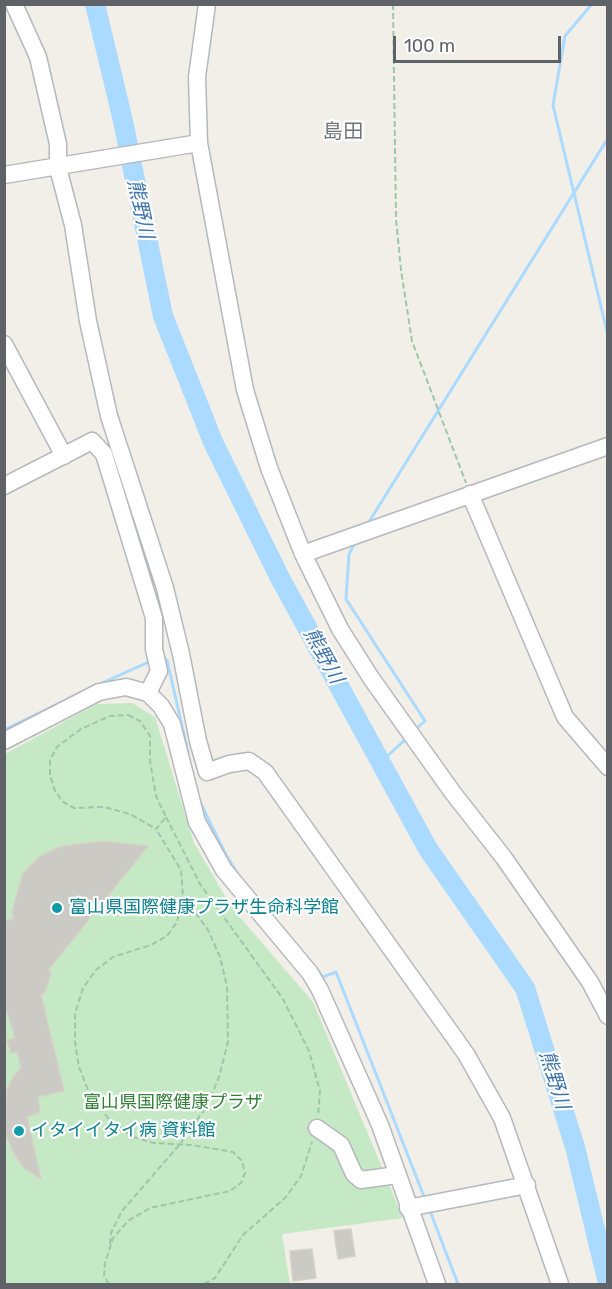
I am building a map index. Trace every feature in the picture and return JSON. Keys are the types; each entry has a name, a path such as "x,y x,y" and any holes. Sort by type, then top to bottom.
{"street":[{"path":"14,4 38,57 58,144 66,166 88,321 109,416 165,588 198,741 207,772 229,764 249,761 265,772 466,1053 502,1118 560,1284"},
{"path":"207,4 191,145 245,390 270,468 303,554 340,629 371,678 453,793 504,858 590,981 608,1016"},
{"path":"4,175 191,145"},
{"path":"4,344 64,456"},
{"path":"4,486 92,441 104,454 154,618 154,649 159,671 148,693"},
{"path":"303,554 608,446"},
{"path":"471,494 565,717 608,766"},
{"path":"4,741 99,692 126,687 148,693 161,706 172,724 196,822 224,870 316,982 380,1125 408,1209 437,1284"},
{"path":"317,1128 341,1145 354,1174 361,1180 397,1175"},
{"path":"408,1209 527,1185"}],"path":[{"path":"393,4 396,219 412,341 471,494"},
{"path":"109,1284 104,1276 113,1238 128,1221 150,1208 230,1191 241,1183 244,1173 242,1161 233,1152 180,1144 154,1143 133,1137 108,1118 88,1090 79,1067 75,1042 75,1014 83,988 96,970 113,957 151,945 167,936 177,922 183,897 181,870 156,829 130,813 104,807 74,808 63,802 54,791 50,775 50,760 57,747 81,729 110,716 128,715 140,721 150,736 150,761 156,796 200,884 283,999 309,1051 320,1091 317,1128 301,1176 286,1197 243,1235 215,1278 204,1284"},
{"path":"156,829 166,817"},
{"path":"110,1250 111,1233 122,1211 180,1144 207,1106 219,1077 228,1042 227,986 220,957 208,930 183,897"}],"green space":[{"name":"富山県国際健康プラザ","path":"132,703 155,717 194,843 232,908 313,1002 403,1218 282,1234 290,1284 5,1284 5,754 97,704"}],"building":[{"path":"104,841 148,846 49,969 51,973 45,992 41,995 64,1091 38,1097 40,1112 27,1117 41,1179 24,1168 13,1152 5,1131 7,1090 13,1077 21,1068 17,1052 11,1053 7,1040 15,1038 4,1002 4,921 14,919 12,912 23,873 40,856 62,846"},
{"path":"351,1229 355,1256 338,1259 334,1231"},
{"path":"312,1249 316,1278 293,1281 290,1251"}],"waterway":[{"name":"熊野川","path":"95,4 123,121 163,316 213,442 280,578 428,849 525,988 575,1147 608,1283"},
{"path":"592,4 565,36 553,105 608,336"},
{"path":"367,525 608,138"},
{"path":"355,543 349,554 346,599 425,721 416,729"},
{"path":"163,659 167,660 188,752"},
{"path":"102,683 151,661"},
{"path":"4,730 64,701"},
{"path":"382,761 407,738"},
{"path":"200,802 239,876"},
{"path":"318,971 323,977 336,972 425,1199"},
{"path":"430,1211 458,1284"}],"place":[{"name":"富山県国際健康プラザ生命科学館","path":"57,908"},
{"name":"イタイイタイ病 資料館","path":"19,1131"}],"district":[{"name":"島田","path":"343,132"}]}
